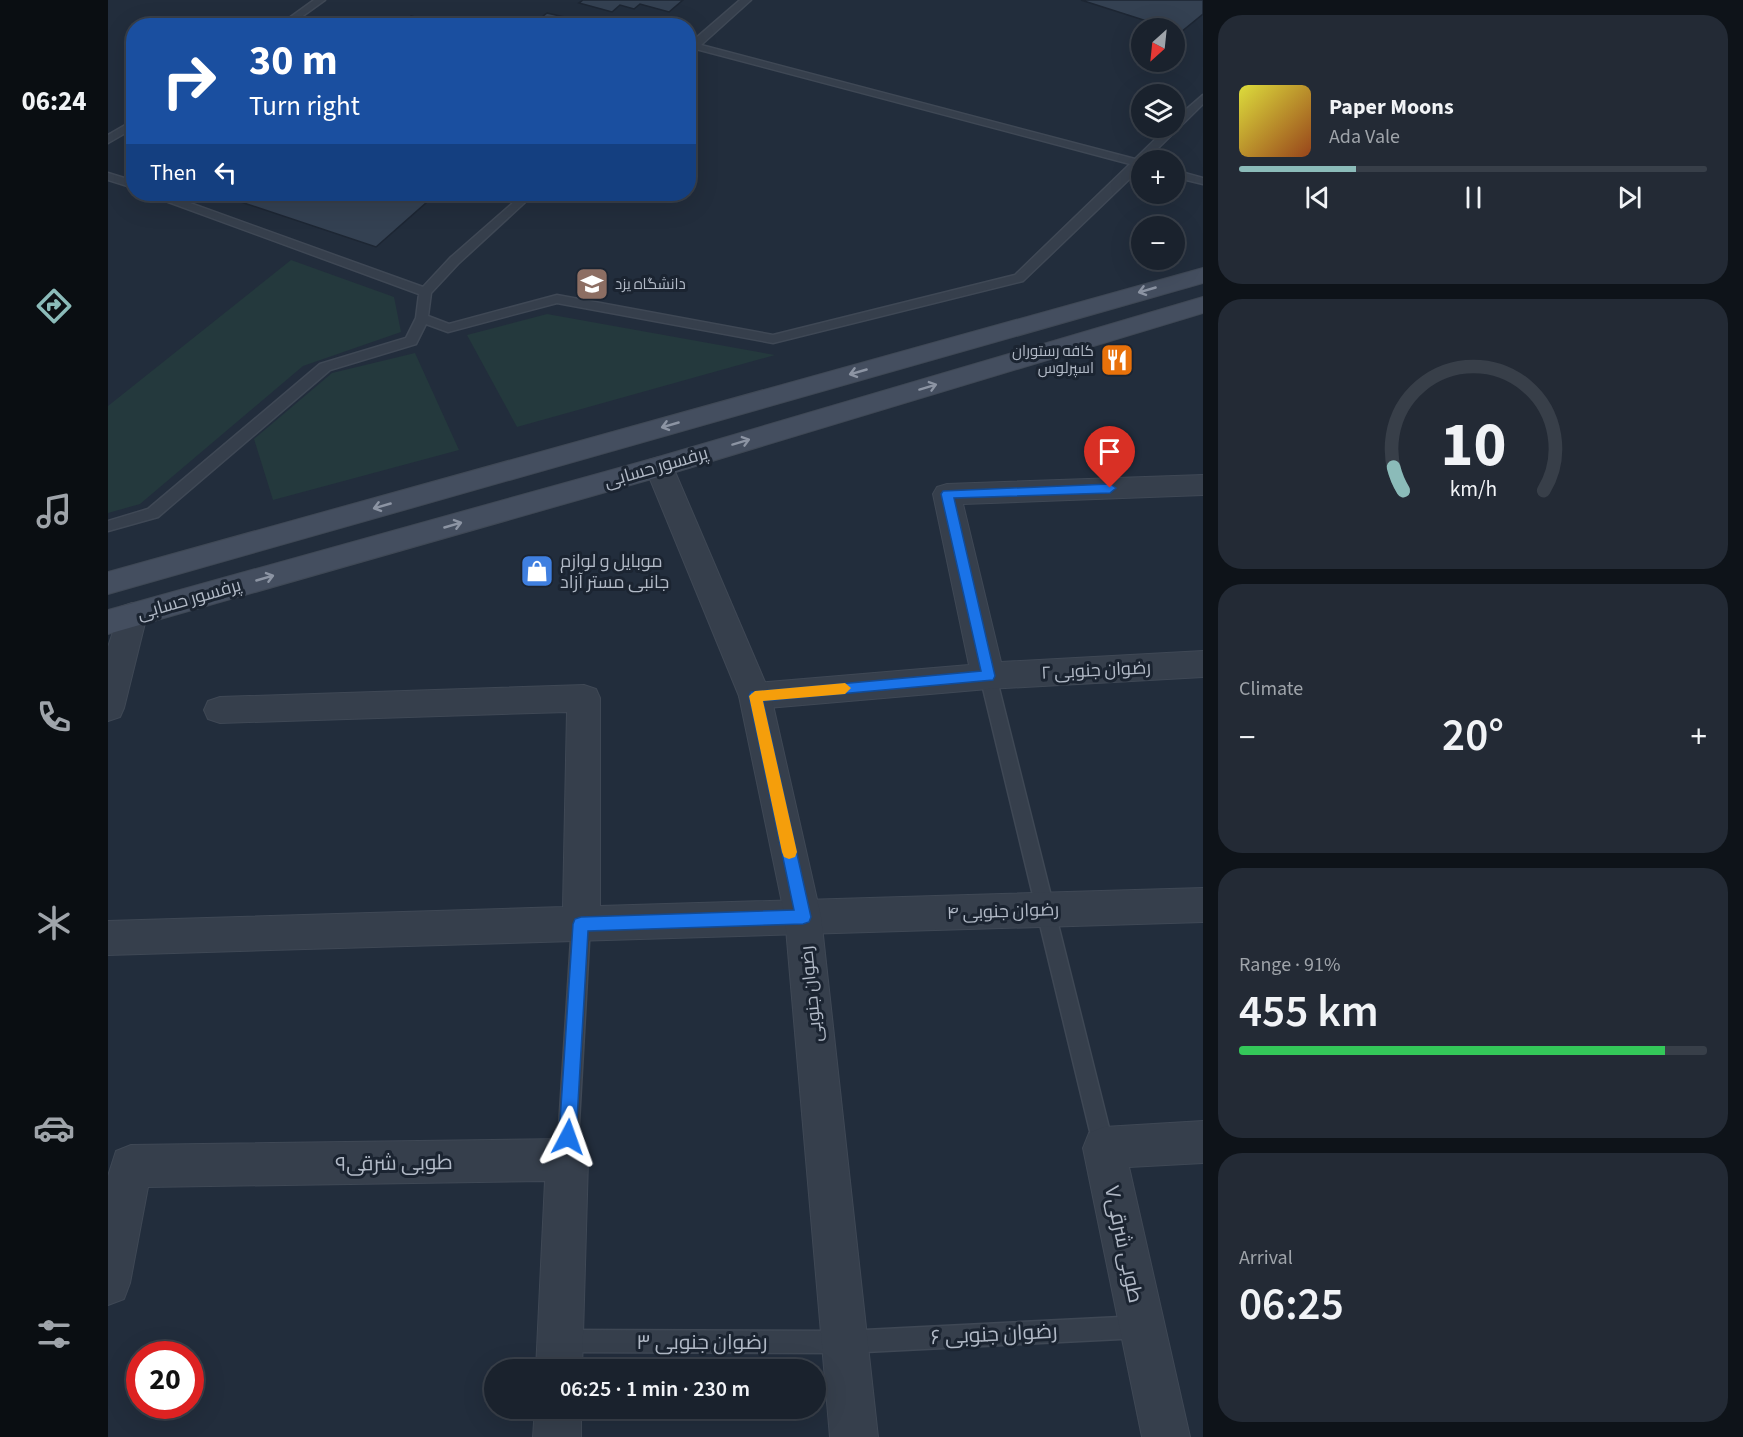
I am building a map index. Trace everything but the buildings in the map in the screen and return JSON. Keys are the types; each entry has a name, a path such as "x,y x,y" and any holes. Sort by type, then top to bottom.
{"main road":[{"name":"پرفسور حسابی","path":"108,583 1203,275"},
{"name":"پرفسور حسابی","path":"120,619 659,467 1203,305"}],"street":[{"name":"رضوان جنوبی","path":"659,467 755,696 803,917 854,1437"},
{"path":"988,676 947,494 1203,485"},
{"path":"108,708 120,619"},
{"name":"رضوان جنوبی ۲","path":"755,696 988,676 1203,664"},
{"path":"220,710 584,698 581,924"},
{"name":"رضوان جنوبی ۴","path":"108,938 1203,904"},
{"path":"1104,1148 1203,1142"},
{"name":"طوبی شرقی۷","path":"1104,1148 1166,1437"},
{"path":"559,1355 567,1160"},
{"name":"طوبی شرقی۹","path":"108,1283 131,1166 567,1160"},
{"path":"557,1437 558,1419"}],"lane":[{"path":"294,18 320,0"},
{"path":"696,44 746,0"},
{"path":"696,49 1131,162"},
{"path":"1185,116 1203,98"},
{"path":"108,140 126,128"},
{"path":"1152,150 1164,138"},
{"path":"422,318 448,328 557,299 773,339 1019,278 1131,172"},
{"path":"108,176 126,182"},
{"path":"1185,176 1203,181"},
{"path":"175,201 425,292"},
{"path":"108,526 153,513 326,367 411,341 422,318 425,292 454,261 521,201"},
{"path":"988,676 1104,1148"},
{"path":"567,1160 581,924"},
{"name":"رضوان جنوبی ۶","path":"845,1342 1142,1327"},
{"name":"رضوان جنوبی ۳","path":"559,1355 845,1342"}],"green space":[{"path":"291,260 394,297 401,332 303,366 140,504 108,513 108,406"},
{"path":"547,314 775,355 517,427 467,335"},
{"path":"415,353 459,450 273,500 254,439 332,373"}],"slow traffic":[{"path":"789,852 755,696 845,688"}],"place":[{"name":"دانشگاه یزد","path":"592,284"},
{"name":"کافه رستوران اسپرلوس","path":"1117,360"},
{"name":"موبایل و لوازم جانبی مستر آزاد","path":"537,571"}],"route":[{"path":"568,1137 581,924 803,917 755,696 988,676 947,494 1110,488"}]}
